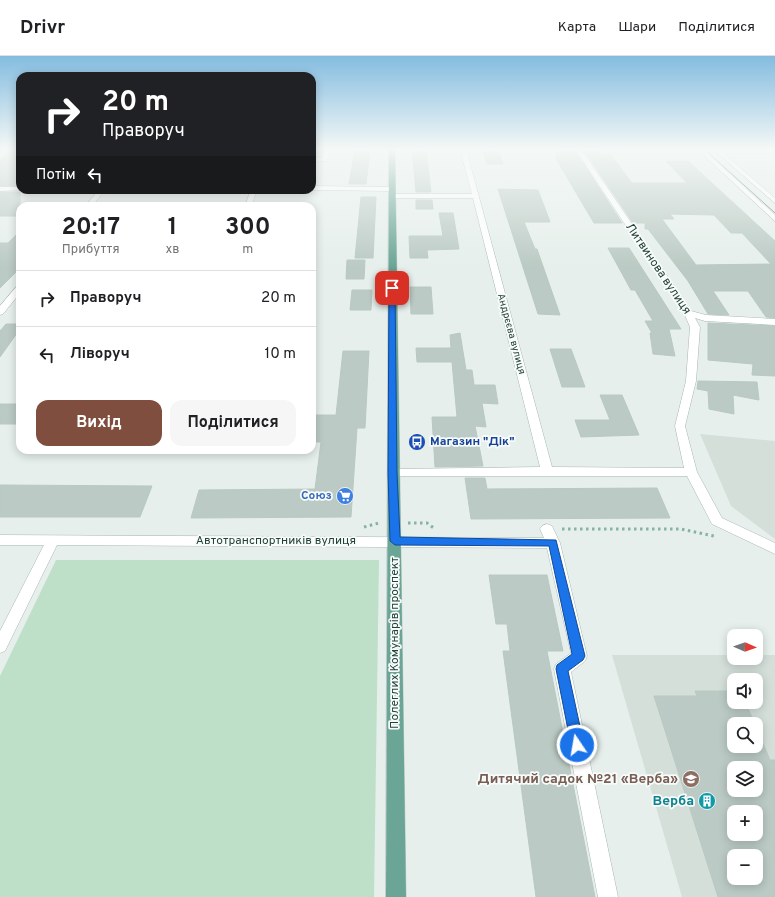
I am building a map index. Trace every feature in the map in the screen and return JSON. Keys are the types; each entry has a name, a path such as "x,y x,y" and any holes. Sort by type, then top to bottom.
{"main road":[{"name":"Полеглих Комунарів проспект","path":"392,188 396,897"}],"street":[{"path":"317,188 474,196"},
{"name":"Андрєєва вулиця","path":"472,188 547,471"},
{"name":"Литвинова вулиця","path":"604,188 688,313 695,327 691,381 680,426 691,472 717,521 775,549"},
{"path":"742,188 775,219"},
{"path":"760,188 775,201"},
{"path":"0,189 16,189"},
{"path":"92,202 98,194"},
{"path":"0,312 16,293"},
{"path":"688,313 705,318 775,322"},
{"path":"393,473 547,471 691,472"},
{"path":"550,536 579,656 562,669 608,897"},
{"name":"Автотранспортників вулиця","path":"0,540 395,541 550,536"},
{"path":"0,646 53,541"}],"path":[{"path":"550,536 681,529 717,537"}],"shaded area":[{"path":"700,434 775,441 775,539 731,506"},
{"name":"Дитячий садок №21 «Верба»","path":"612,655 727,655 727,665 763,665 763,655 775,655 775,897 682,897"}],"green space":[{"path":"56,560 379,560 374,897 0,897 0,676"}],"building":[{"path":"416,188 431,188 431,192 416,192"},
{"path":"573,188 599,188 622,223 594,223"},
{"path":"610,188 718,188 775,241 775,318 766,317 748,291 713,291 729,315 708,314 688,281 648,229 645,229 645,223 633,223","holes":["670,214 714,215 731,233 742,233 771,264 696,265 662,219 674,219"]},
{"path":"498,189 538,190 550,222 524,222 535,249 537,249 560,315 538,314"},
{"path":"0,192 16,192 16,194 20,194 20,202 16,202 16,216 0,216"},
{"path":"361,197 376,197 373,258 355,258"},
{"path":"416,200 432,200 433,209 416,209"},
{"path":"439,213 453,213 459,249 427,250 428,258 410,258 409,236 443,236"},
{"path":"16,235 16,272 0,288 0,243 8,243"},
{"path":"608,248 629,248 681,329 669,329 675,356 653,354 650,333 652,333 645,321 653,321 635,290 631,290"},
{"path":"347,260 365,260 364,279 346,279"},
{"path":"410,287 431,287 433,314 411,314"},
{"path":"352,290 372,290 371,310 350,310"},
{"path":"708,323 775,326 775,376 752,375 753,364 708,360"},
{"path":"6,324 16,324 16,335 0,357 0,331"},
{"path":"460,333 466,370 472,370 474,385 495,385 498,404 482,403 486,427 475,426 483,466 435,467 432,417 457,417 452,362 417,362 416,348 451,348 450,335"},
{"path":"550,349 571,349 585,387 562,387"},
{"path":"343,351 369,351 365,428 357,428 351,517 191,518 199,490 315,489 321,442 316,442 316,415 336,415"},
{"path":"698,381 757,382 759,400 733,395 734,414 709,409 708,391 697,389"},
{"path":"600,395 622,395 639,435 581,437 575,420 610,420"},
{"path":"0,404 16,404 16,424 0,424"},
{"path":"465,478 485,478 487,489 657,488 670,518 471,519"},
{"path":"0,485 152,486 140,517 0,517"},
{"path":"489,575 547,575 563,651 547,651 595,897 536,897 503,651 510,651 507,624 496,624"},
{"name":"Верба","path":"695,691 727,691 727,709 748,709 752,717 727,717 727,753 763,753 763,744 770,760 775,760 775,897 718,897 654,696 697,696"}],"tram line":[{"path":"748,188 775,213"}],"place":[{"name":"Магазин \"Дік\"","path":"417,442"},
{"name":"Союз","path":"345,496"},
{"name":"Дитячий садок №21 «Верба»","path":"691,779"},
{"name":"Верба","path":"707,801"}],"route":[{"path":"392,288 393,522 395,541 553,543 579,656 562,669 577,745"}]}
